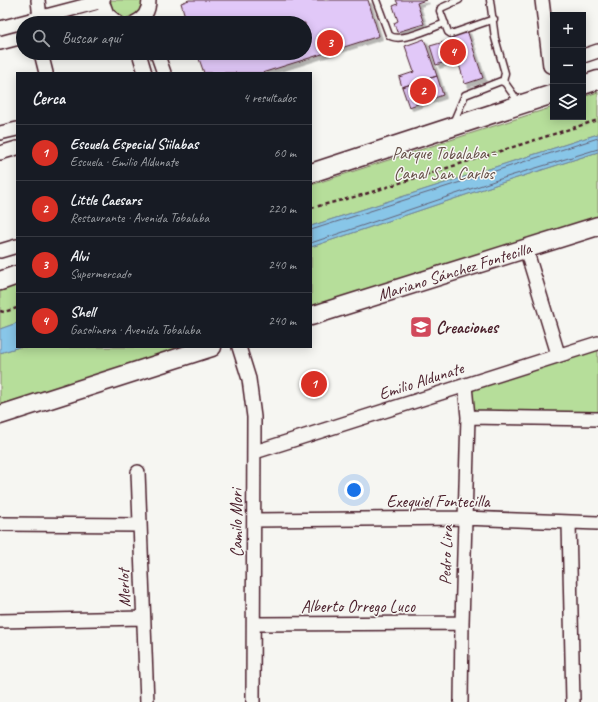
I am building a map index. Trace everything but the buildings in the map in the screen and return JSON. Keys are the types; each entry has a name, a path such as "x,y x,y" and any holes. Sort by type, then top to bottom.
{"street":[{"path":"38,0 40,16"},
{"path":"55,16 103,0 106,14 109,16"},
{"path":"144,16 148,10 149,0"},
{"path":"542,0 550,53"},
{"path":"99,16 106,14"},
{"path":"0,28 16,25"},
{"path":"0,43 16,39"},
{"path":"586,55 598,52"},
{"path":"43,60 46,72"},
{"path":"141,60 145,72"},
{"path":"159,60 164,72"},
{"path":"586,83 598,80"},
{"path":"312,173 550,95"},
{"path":"0,132 16,129"},
{"path":"0,153 16,148"},
{"name":"Mariano Sánchez Fontecilla","path":"312,316 598,226"},
{"path":"0,251 16,246"},
{"path":"526,249 558,354"},
{"path":"0,281 16,275"},
{"name":"Emilio Aldunate","path":"255,452 465,386 558,354 598,343"},
{"path":"0,415 209,348"},
{"name":"Camilo Mori","path":"239,348 250,387 254,417 253,702"},
{"name":"Pedro Lira","path":"461,702 468,417 465,386"},
{"path":"468,417 598,419"},
{"name":"Merlot","path":"138,472 147,702"},
{"name":"Exequiel Fontecilla","path":"254,520 465,518 598,523"},
{"path":"569,523 573,702"},
{"path":"0,524 139,525"},
{"path":"0,621 143,618"},
{"name":"Alberto Orrego Luco","path":"254,624 462,623"}],"lane":[{"path":"376,0 389,34 392,37 402,38 445,23"},
{"path":"459,0 440,8 450,34 494,19"},
{"path":"490,0 494,19 495,38 505,73 503,82 520,105"},
{"path":"451,128 465,95 503,82"}],"path":[{"path":"312,208 362,195 598,120"},
{"path":"0,311 4,312 16,308"}],"green space":[{"path":"111,0 142,0 141,8 134,16 118,16 115,14 112,8"},
{"name":"Parque Tobalaba - Canal San Carlos","path":"598,92 598,134 312,226 312,185 550,108 550,120 586,120 586,96"},
{"path":"598,152 598,218 312,308 312,247"},
{"path":"16,279 16,323 0,329 0,285"},
{"path":"598,343 598,419 468,417 465,386"},
{"path":"16,348 189,348 0,410 0,353"}],"water":[{"path":"598,134 598,152 312,247 312,226"},
{"path":"16,323 16,348 0,353 0,329"}],"place":[{"name":"Alvi","path":"330,43"},
{"name":"Shell","path":"453,52"},
{"name":"Little Caesars","path":"423,91"},
{"name":"Creaciones","path":"421,327"},
{"name":"Escuela Especial Siilabas","path":"314,384"}]}
